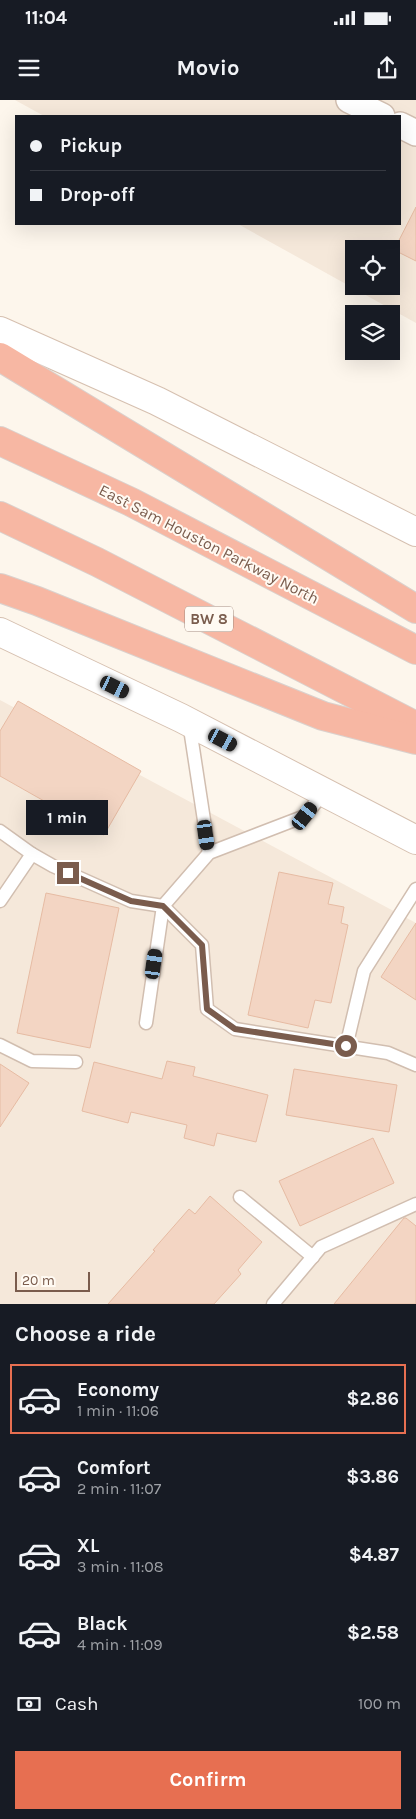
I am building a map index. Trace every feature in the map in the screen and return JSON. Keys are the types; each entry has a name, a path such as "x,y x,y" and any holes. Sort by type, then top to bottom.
{"highway":[{"path":"0,357 416,609"},
{"name":"East Sam Houston Parkway North","path":"0,441 131,502 416,650"},
{"name":"BW 8","path":"0,516 97,562 416,726"},
{"path":"0,588 37,601 323,716 416,740"}],"main road":[{"path":"0,331 157,400 416,532"},
{"path":"0,632 189,722 416,840"}],"street":[{"path":"349,100 380,115"},
{"path":"401,126 416,133"}],"lane":[{"path":"189,722 209,853"},
{"path":"146,1023 163,906 209,853 305,816 324,792"},
{"path":"0,831 32,854 53,866 131,901 163,906 202,945 207,1009 235,1029 388,1053 416,1065"},
{"path":"0,901 32,854"},
{"path":"346,1046 364,971 416,889"},
{"path":"0,1045 32,1061 76,1062"},
{"path":"240,1196 313,1257"},
{"path":"273,1304 321,1247 416,1204"}],"shaded area":[{"path":"15,100 416,100 416,323 400,314 400,305 384,305 366,295 400,295 400,240 345,240 345,284 240,225 401,225 401,115 42,115"},
{"path":"0,700 416,923 416,1304 0,1304"}],"building":[{"path":"416,207 416,261 400,253 399,240"},
{"path":"18,701 141,771 104,835 0,776 0,731"},
{"path":"279,872 333,883 328,904 344,907 341,923 348,925 331,1003 315,1000 308,1028 248,1015"},
{"path":"46,893 119,908 90,1048 17,1033"},
{"path":"416,923 416,1000 381,977"},
{"path":"167,1061 195,1067 193,1076 268,1095 256,1142 217,1133 214,1146 184,1138 187,1125 131,1112 128,1123 82,1111 94,1062 162,1079"},
{"path":"0,1064 29,1083 0,1127"},
{"path":"294,1069 397,1085 389,1132 286,1115"},
{"path":"373,1138 394,1183 300,1226 279,1181"},
{"path":"210,1196 262,1242 238,1270 241,1274 214,1304 108,1304 189,1209 195,1214"},
{"path":"404,1218 416,1226 416,1304 334,1304"}],"route":[{"path":"68,873 131,901 163,906 202,945 207,1009 235,1029 346,1046"}]}
